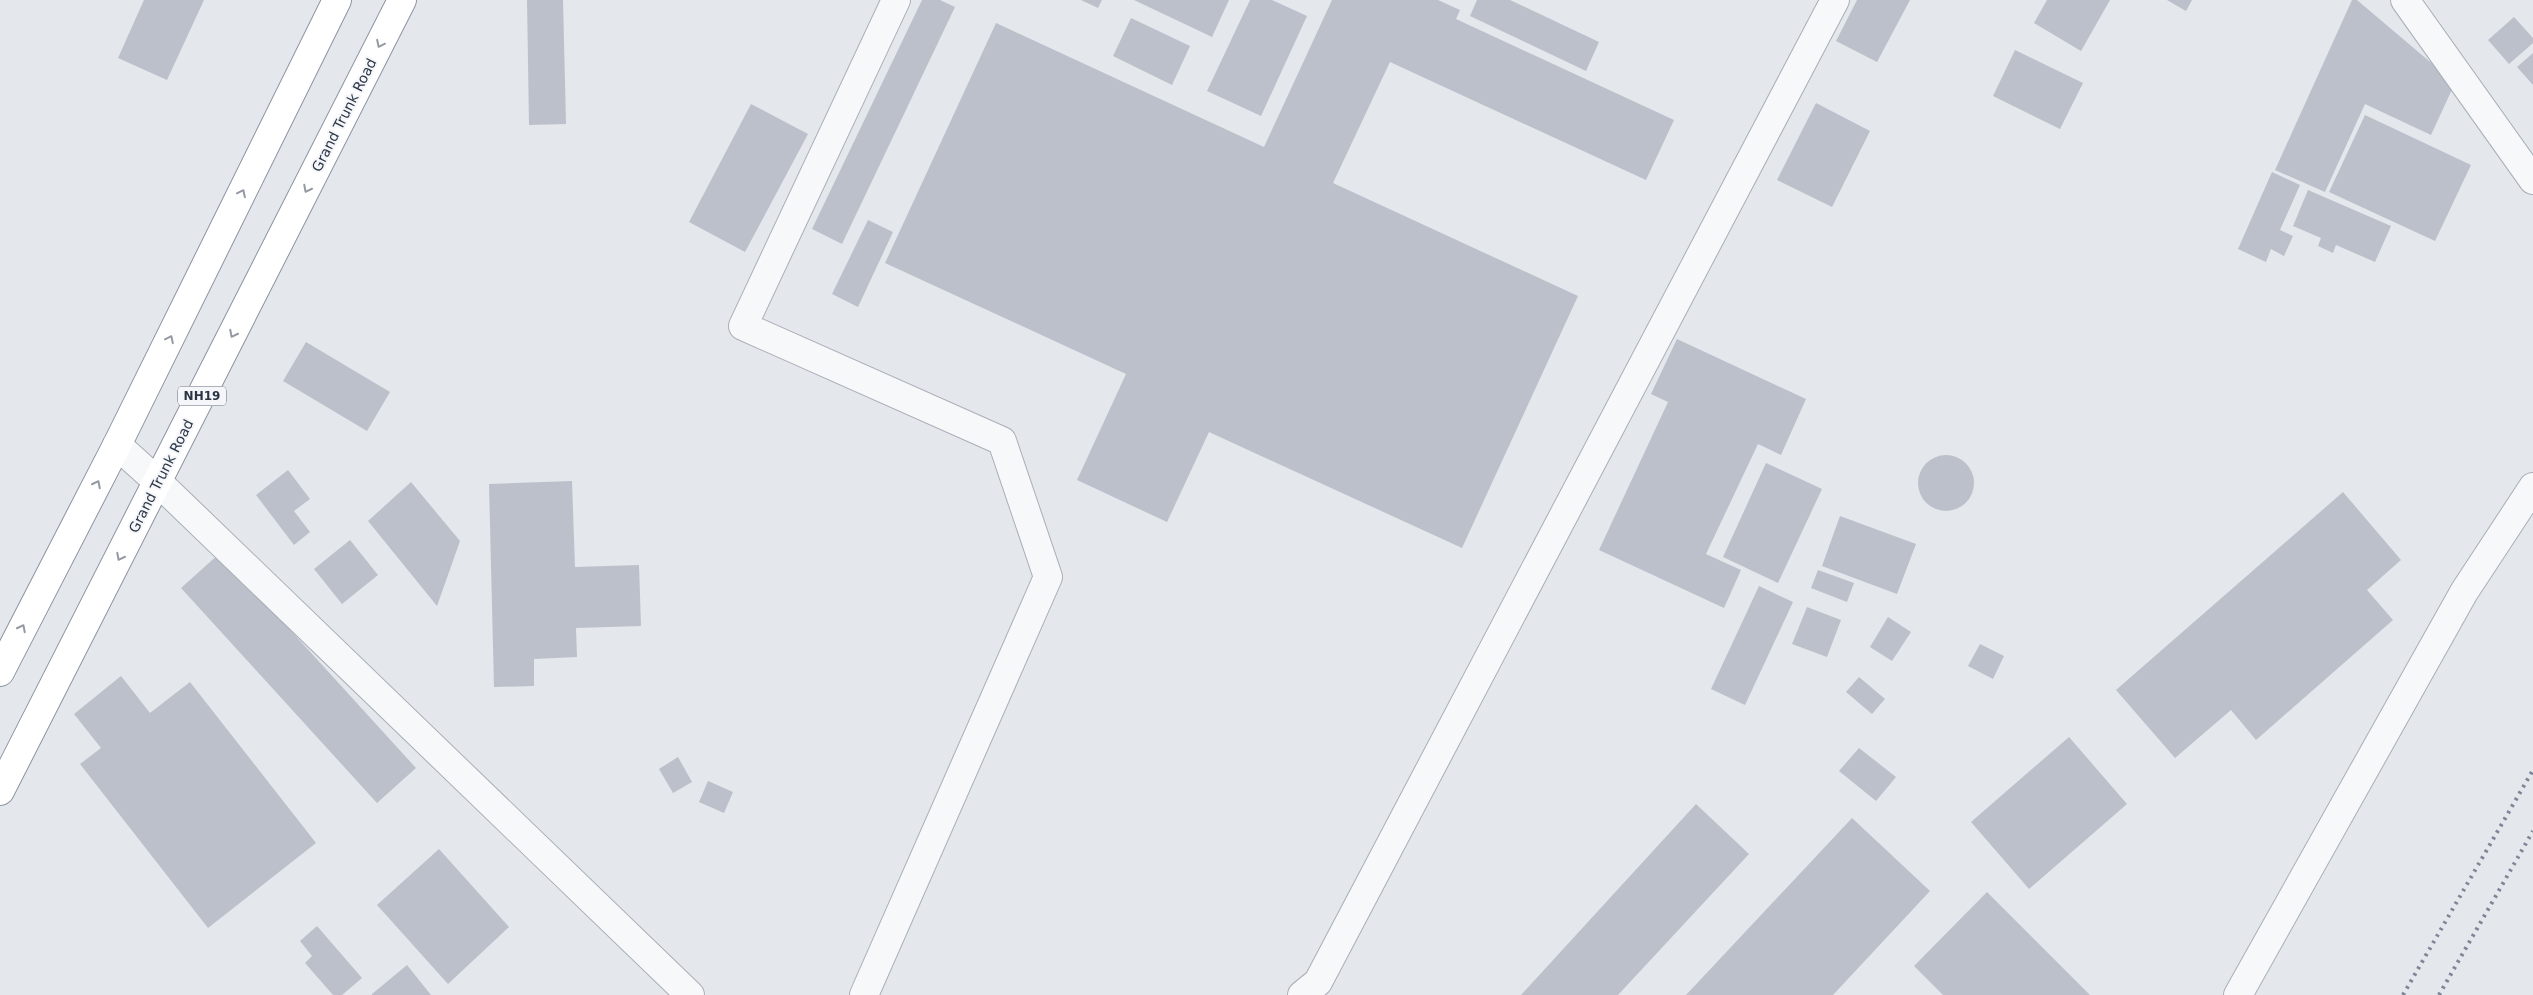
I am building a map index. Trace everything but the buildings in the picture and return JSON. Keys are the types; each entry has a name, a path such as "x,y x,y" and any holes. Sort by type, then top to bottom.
{"highway":[{"path":"0,672 117,445 337,0"},
{"name":"Grand Trunk Road","path":"0,791 402,0"}],"street":[{"path":"864,995 1048,576 1002,442 743,326 896,0"},
{"path":"2405,0 2533,180"},
{"path":"1302,995 1318,982 1827,2"},
{"path":"117,445 158,482 690,995"},
{"path":"2238,995 2464,592 2533,487"}],"railway":[{"path":"2403,995 2533,770"},
{"path":"2439,995 2533,831"}]}
